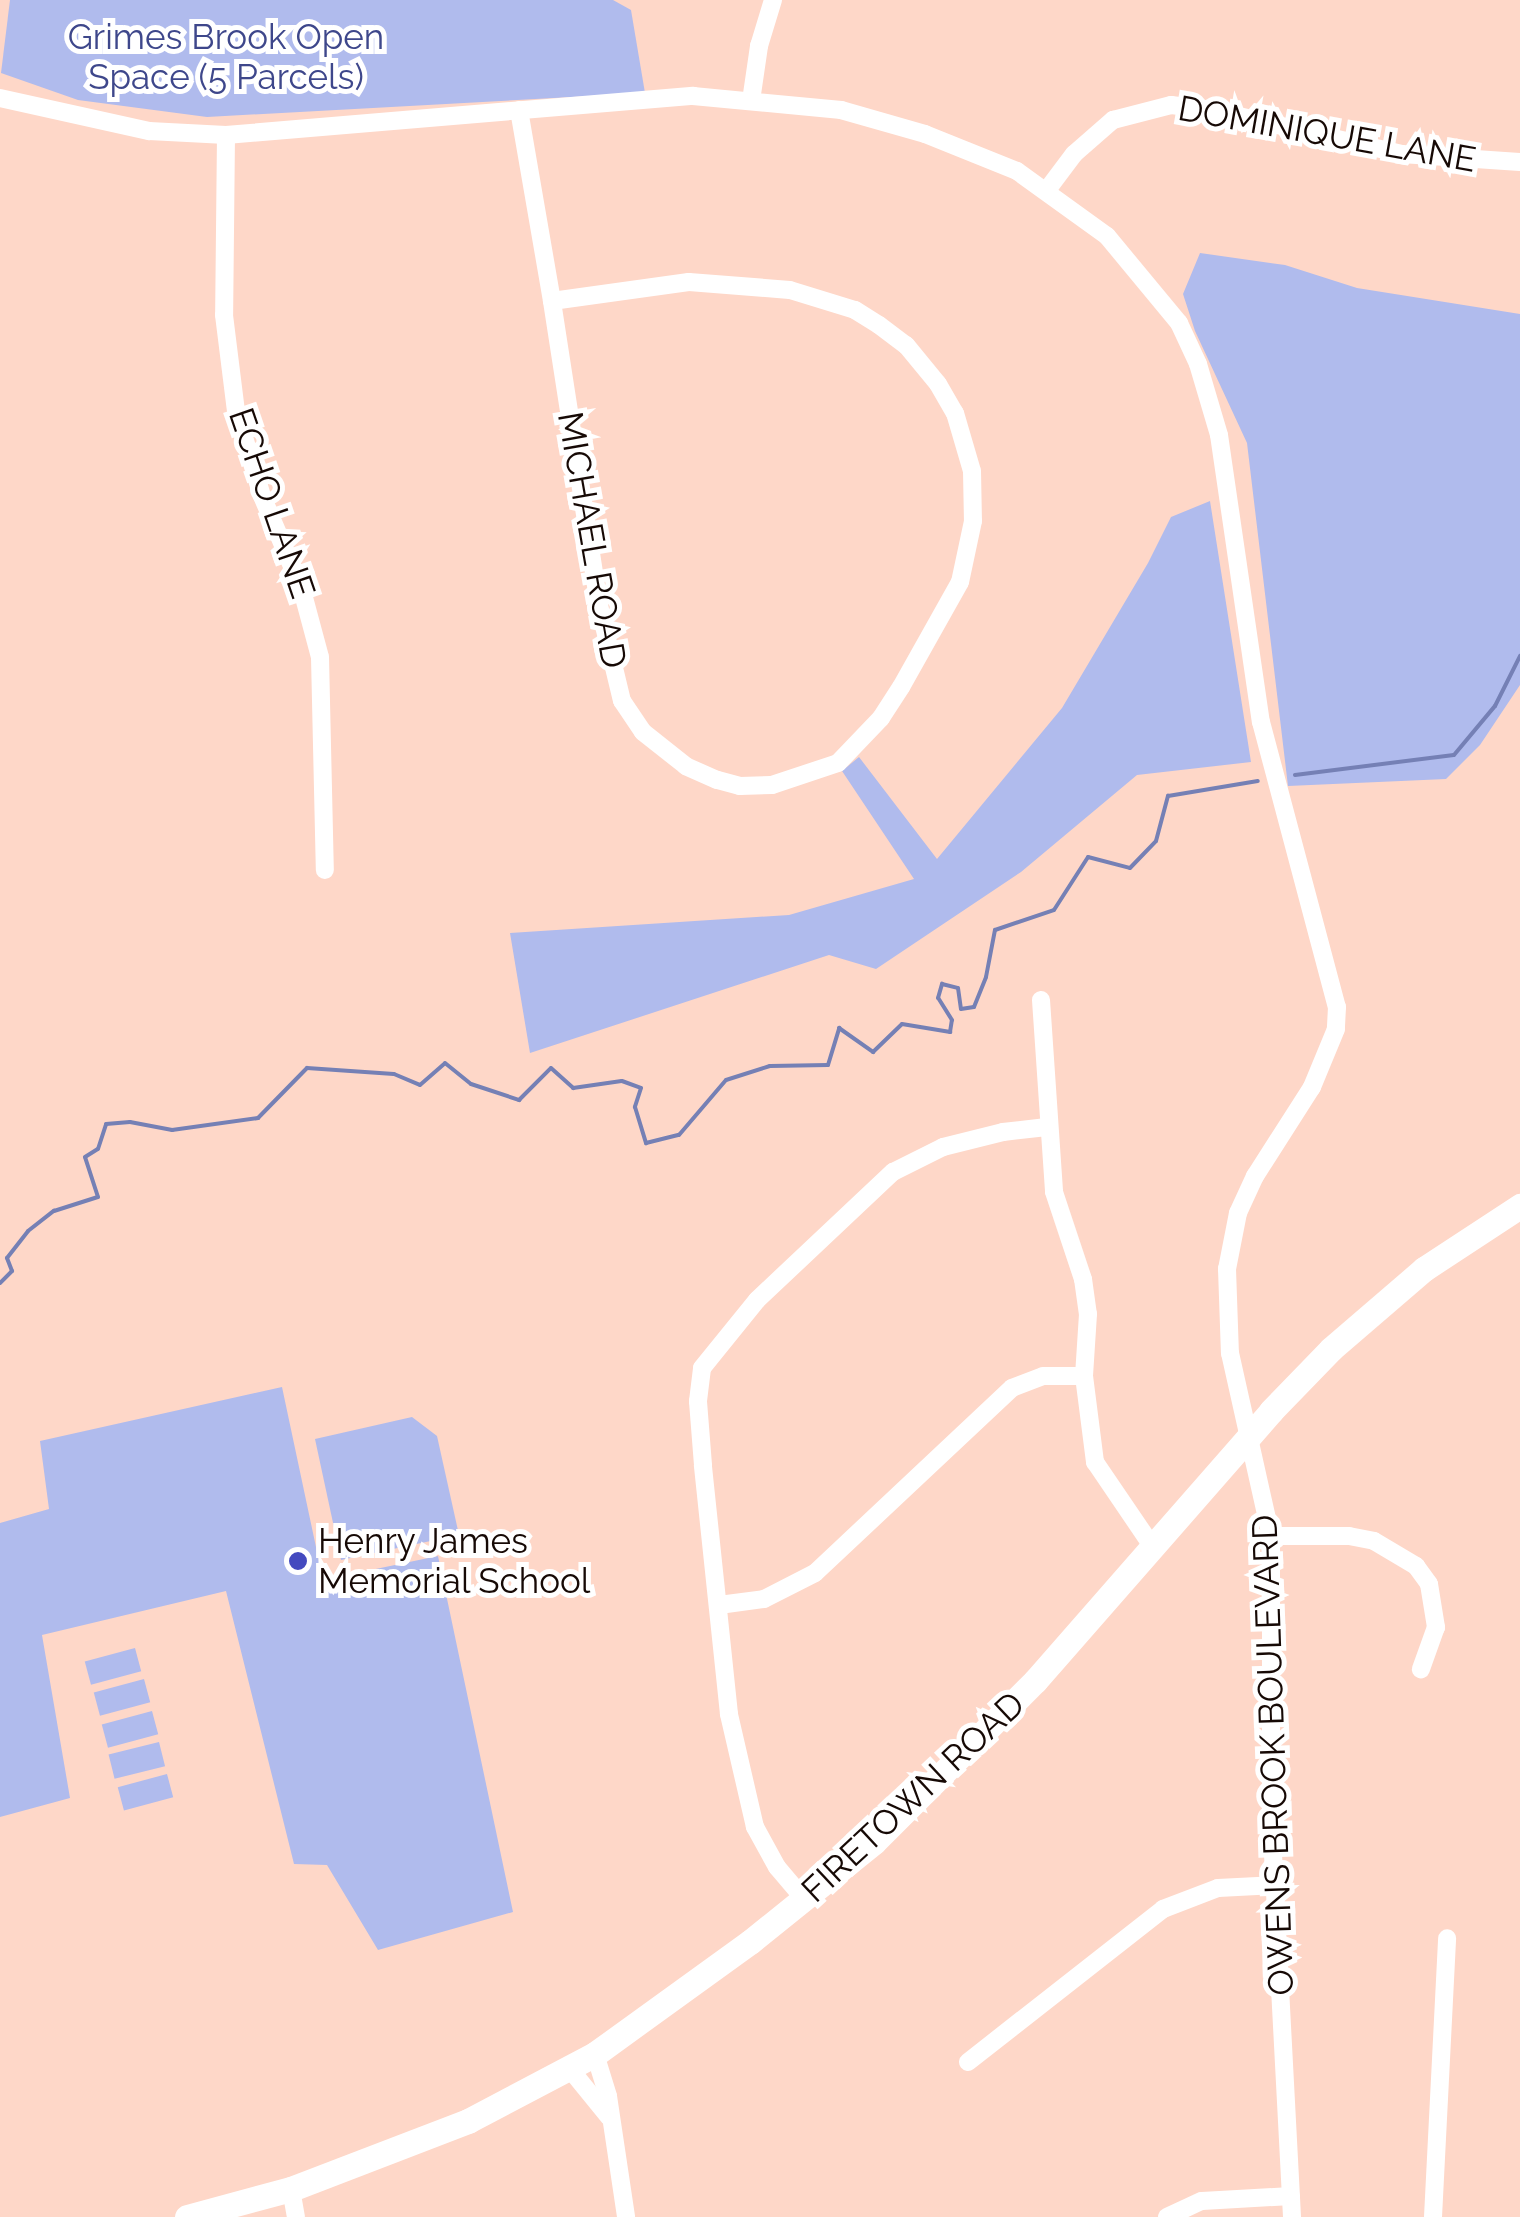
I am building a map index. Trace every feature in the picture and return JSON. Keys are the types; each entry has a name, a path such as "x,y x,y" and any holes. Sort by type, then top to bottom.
{"street":[{"path":"752,101 759,46 773,0"},
{"name":"OWENS BROOK BOULEVARD","path":"0,98 149,131 226,135 693,96 841,110 924,134 1017,170 1107,236 1179,324 1198,364 1219,436 1261,722 1337,1007 1336,1029 1320,1071 1254,1176 1238,1213 1227,1269 1226,1312 1247,1442 1266,1503 1271,1536 1276,1885 1292,2217"},
{"name":"DOMINIQUE LANE","path":"1046,190 1074,154 1113,120 1171,105 1402,154 1520,162"},
{"name":"MICHAEL ROAD","path":"519,110 599,605 622,700 642,732 686,766 717,780 740,786 772,785 838,763 881,718 950,604 968,552 972,471 955,413 938,384 906,345 880,325 854,310 790,290 689,282 552,301"},
{"name":"ECHO LANE","path":"226,135 226,334 246,448 302,590 320,657 325,870"},
{"path":"1041,1000 1054,1192 1086,1296 1084,1376 1095,1462 1152,1546"},
{"path":"805,1900 777,1867 755,1827 729,1714 698,1402 702,1368 721,1340 856,1203 893,1172 942,1147 1047,1127"},
{"name":"FIRETOWN ROAD","path":"187,2217 292,2188 468,2122 595,2054 805,1900 874,1842 1035,1681 1271,1411 1364,1318 1424,1268 1520,1206"},
{"path":"719,1605 764,1599 815,1573 1012,1388 1043,1376 1084,1376"},
{"path":"1271,1536 1362,1538 1416,1566 1429,1584 1436,1628 1421,1669"},
{"path":"968,2062 1163,1910 1218,1888 1276,1885"},
{"path":"1433,2217 1447,1938"},
{"path":"595,2054 608,2096 626,2217"},
{"path":"570,2069 609,2117"},
{"path":"292,2188 296,2217"},
{"path":"1166,2217 1218,2198 1290,2196"}],"green space":[{"name":"Grimes Brook Open Space (5 Parcels)","path":"10,0 613,0 631,10 645,93 207,117 78,100 1,73"},
{"path":"1200,253 1285,265 1357,288 1520,314 1520,685 1480,745 1446,779 1288,786 1247,443 1195,331 1183,294"},
{"path":"1210,501 1251,762 1137,775 1021,872 876,969 829,955 530,1053 510,933 789,915 914,879 842,771 859,757 937,859 1062,708 1171,517"},
{"path":"282,1387 323,1580 438,1556 513,1912 378,1950 327,1865 294,1864 226,1591 42,1635 70,1798 0,1817 0,1523 49,1509 40,1441"},
{"path":"412,1417 437,1436 459,1535 341,1560 315,1439"},
{"path":"135,1648 141,1671 91,1685 85,1661"},
{"path":"144,1679 150,1702 100,1716 94,1692"},
{"path":"152,1711 158,1734 108,1748 102,1724"},
{"path":"159,1742 165,1766 115,1779 109,1755"},
{"path":"167,1774 173,1797 124,1810 118,1787"}],"waterway":[{"path":"1295,775 1454,755 1495,706 1520,656"},
{"path":"0,1283 12,1271 7,1258 28,1231 54,1211 98,1197 85,1157 98,1149 106,1124 130,1122 172,1130 258,1118 307,1068 394,1074 420,1085 445,1063 471,1084 519,1100 551,1068 573,1088 622,1081 641,1088 635,1107 646,1143 679,1135 726,1080 770,1066 828,1065 839,1028 873,1052 902,1024 950,1032 952,1020 938,998 942,984 958,988 961,1009 974,1007 986,977 995,930 1054,910 1088,857 1130,868 1156,841 1168,796 1258,781"}],"place":[{"name":"Henry James Memorial School","path":"298,1561"}]}
